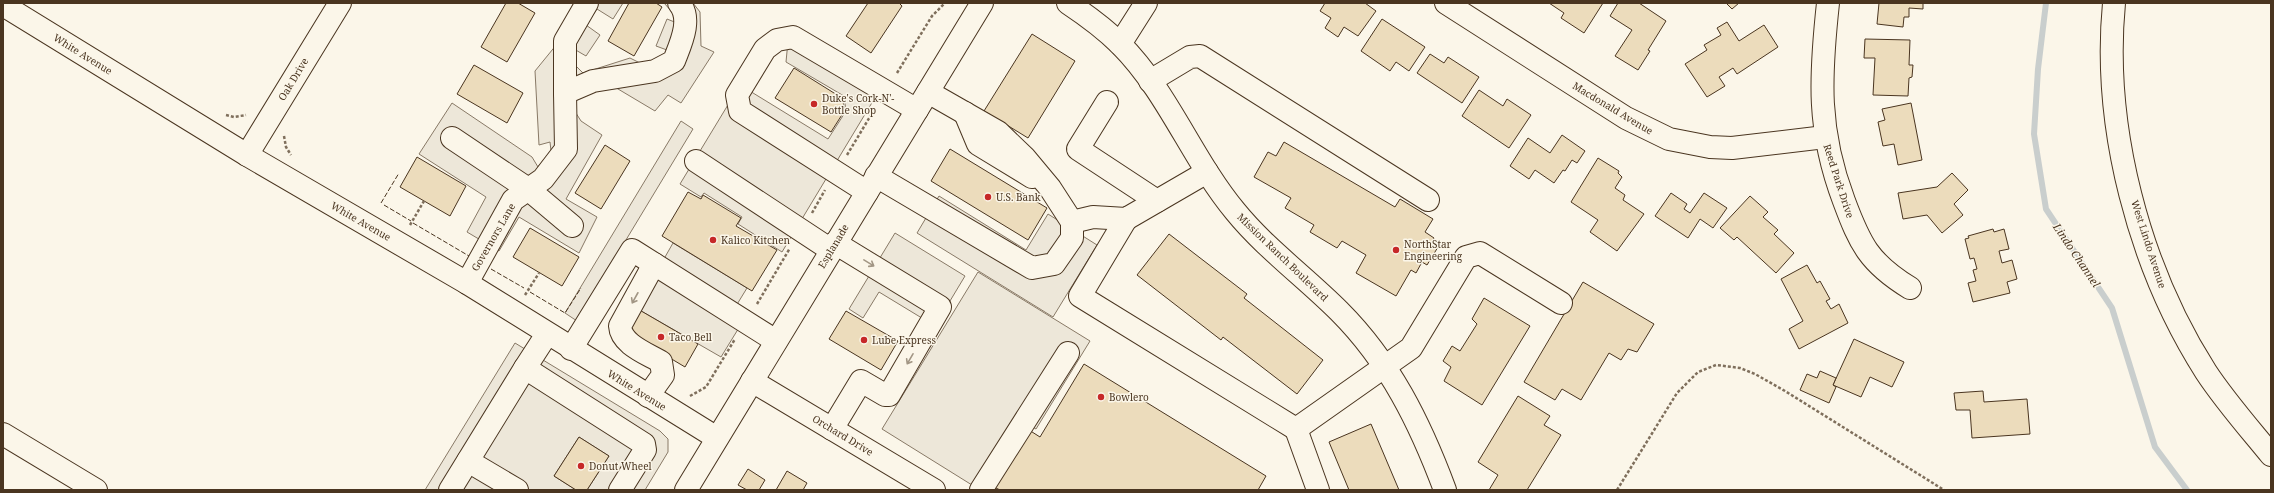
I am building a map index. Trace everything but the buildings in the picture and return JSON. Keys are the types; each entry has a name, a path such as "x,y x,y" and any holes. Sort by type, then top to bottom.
{"street":[{"name":"Oak Drive","path":"247,155 340,3"},
{"name":"Governors Lane","path":"467,283 513,200 543,179 566,148 565,41 587,3"},
{"path":"565,93 594,81 655,71 674,61 685,31 684,8 679,3"},
{"name":"Esplanade","path":"686,490 982,3"},
{"name":"Mission Ranch Boulevard","path":"1068,3 1102,28 1120,44 1150,81 1207,172 1236,213 1339,311 1386,366 1418,422 1445,490"},
{"path":"1120,44 1146,3"},
{"name":"Macdonald Avenue","path":"1446,3 1626,118 1669,139 1710,147 1732,148 1825,137"},
{"name":"Reed Park Drive","path":"1828,3 1822,77 1822,102 1825,137 1838,186 1860,241 1880,268 1910,288"},
{"name":"West Lindo Avenue","path":"2114,3 2112,67 2117,130 2137,214 2150,254 2174,314 2195,353 2224,397 2270,452"},
{"name":"White Avenue","path":"3,5 247,155 467,283 571,349 654,388 717,438"},
{"path":"917,110 793,37 778,40 765,49 737,95 740,111 836,172 872,184 1032,268 1054,264 1072,238 1072,222 1050,188 1025,158 998,132 928,92"},
{"path":"1150,81 1190,57 1200,56 1428,200"},
{"path":"1107,102 1078,149 1157,201"},
{"path":"452,138 528,189 572,226"},
{"path":"696,161 801,230 940,307 889,395 885,396 860,381 832,429"},
{"path":"1207,172 1126,219 1080,296 1296,429 1312,486"},
{"path":"1072,222 1094,217 1126,219"},
{"path":"571,349 632,250 776,341"},
{"path":"1296,429 1411,348 1466,257 1480,253 1561,303"},
{"path":"654,264 620,326 621,334 626,341 661,362 663,369 654,388"},
{"path":"450,490 547,334"},
{"path":"981,490 1068,353"},
{"path":"525,368 644,444 645,450 620,490"},
{"name":"Orchard Drive","path":"752,380 934,490"},
{"path":"3,434 96,490"},
{"path":"468,461 516,490"}],"path":[{"path":"654,388 688,396 700,392 710,381 932,16 944,3"},
{"path":"285,129 286,147 294,159"},
{"path":"408,228 424,201"},
{"path":"524,298 539,273"},
{"path":"1617,490 1678,394 1698,372 1716,365 1740,368 1755,374 1785,391 1944,490"}],"shaded area":[{"path":"574,3 623,3 613,19 597,9 586,25 600,35 586,56 574,49 570,60 583,73 630,58 644,65 662,59 667,50 656,46 667,19 677,23 673,13 664,3 693,3 700,12 701,46 714,52 681,103 668,95 655,111 613,86 601,88 573,101 574,110 581,121 602,135 566,199 597,217 579,253 519,217 499,251 467,232 486,197 419,154 452,103 532,157 538,167 551,151 550,142 539,145 535,71 557,44"},
{"path":"788,41 876,96 782,252 738,224 742,217 704,193 701,197 680,184 740,85 828,139 846,111 844,96 786,62"},
{"path":"681,121 693,129 577,321 565,313"},
{"path":"939,196 1026,250 1048,214 1097,245 1053,317 917,233"},
{"path":"895,233 965,276 935,326 879,292 863,318 849,309"},
{"path":"673,243 747,288 736,306 748,313 721,357 636,308"},
{"path":"978,272 1090,341 1036,429 1029,425 980,490 882,429"},
{"path":"515,343 660,431 668,439 668,452 645,490 587,490 609,456 579,437 554,476 576,490 425,490"}],"waterway":[{"name":"Lindo Channel","path":"2046,3 2038,69 2034,134 2046,209 2112,308 2155,447 2187,490"}],"fence":[{"path":"381,203 399,173"},
{"path":"384,205 411,221"},
{"path":"413,223 469,256"},
{"path":"491,269 524,288"},
{"path":"530,292 565,313 581,288"}],"place":[{"name":"Duke's Cork-N'- Bottle Shop","path":"814,104"},
{"name":"U.S. Bank","path":"988,197"},
{"name":"Kalico Kitchen","path":"713,240"},
{"name":"NorthStar Engineering","path":"1396,250"},
{"name":"Taco Bell","path":"661,337"},
{"name":"Lube Express","path":"864,340"},
{"name":"Bowlero","path":"1101,397"},
{"name":"Donut Wheel","path":"581,466"}]}
